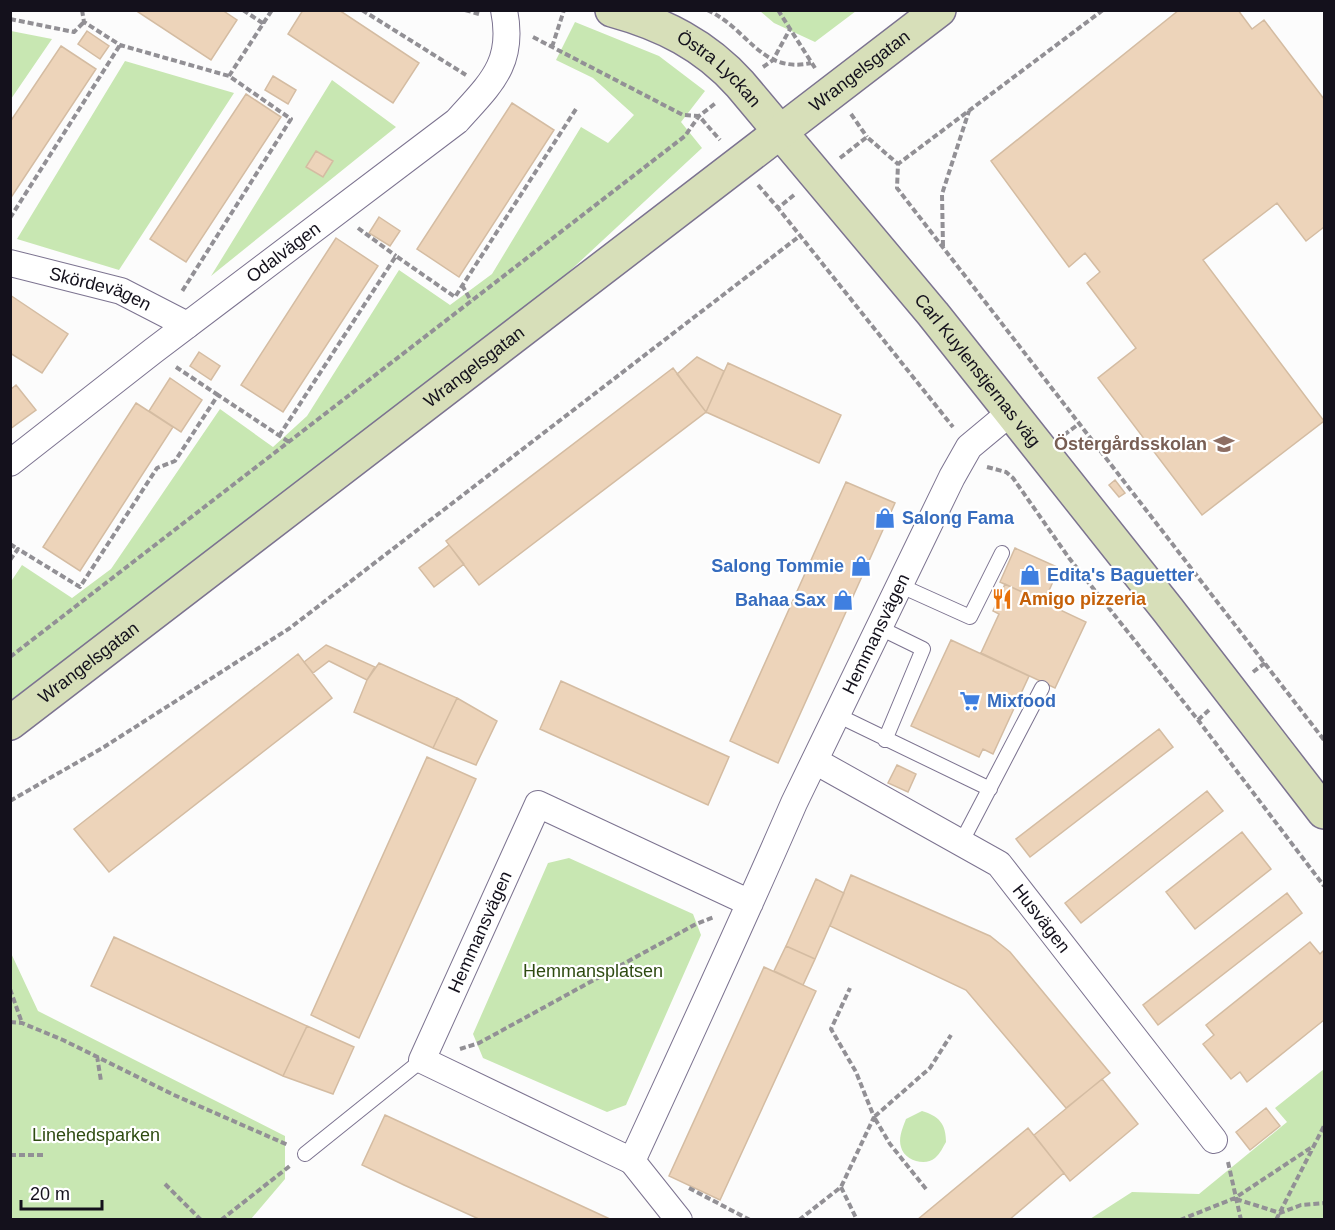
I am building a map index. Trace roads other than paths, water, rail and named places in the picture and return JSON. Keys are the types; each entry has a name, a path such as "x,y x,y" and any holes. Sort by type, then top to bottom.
{"main road":[{"name":"Wrangelsgatan","path":"10,723 939,10"},
{"name":"Östra Lyckan","path":"622,12 677,33 719,61 780,130"},
{"name":"Carl Kuylenstjernas väg","path":"780,130 1011,412 1324,812"}],"street":[{"name":"Odalvägen","path":"10,463 153,351 177,320 337,212 457,121 487,87 503,61 509,40 506,18"},
{"name":"Skördevägen","path":"10,263 121,291 177,320"},
{"name":"Hemmansvägen","path":"632,1161 815,760 899,585 969,447 1011,412"},
{"name":"Husvägen","path":"815,760 999,864 1214,1140"},
{"name":"Hemmansvägen","path":"422,1060 538,804 750,903"},
{"path":"422,1060 632,1161 679,1220"}],"lane":[{"path":"899,585 970,617 1002,553"},
{"path":"878,627 923,649 885,740"},
{"path":"962,843 1042,688"},
{"path":"837,715 990,789"},
{"path":"305,1154 422,1060"}],"place":[{"name":"Östergårdsskolan","path":"1224,444"},
{"name":"Salong Fama","path":"885,518"},
{"name":"Salong Tommie","path":"861,566"},
{"name":"Edita's Baguetter","path":"1030,575"},
{"name":"Amigo pizzeria","path":"1002,599"},
{"name":"Bahaa Sax","path":"843,600"},
{"name":"Mixfood","path":"970,701"}],"park label":[{"name":"Hemmansplatsen","path":"593,971"},
{"name":"Linehedsparken","path":"96,1135"}]}
